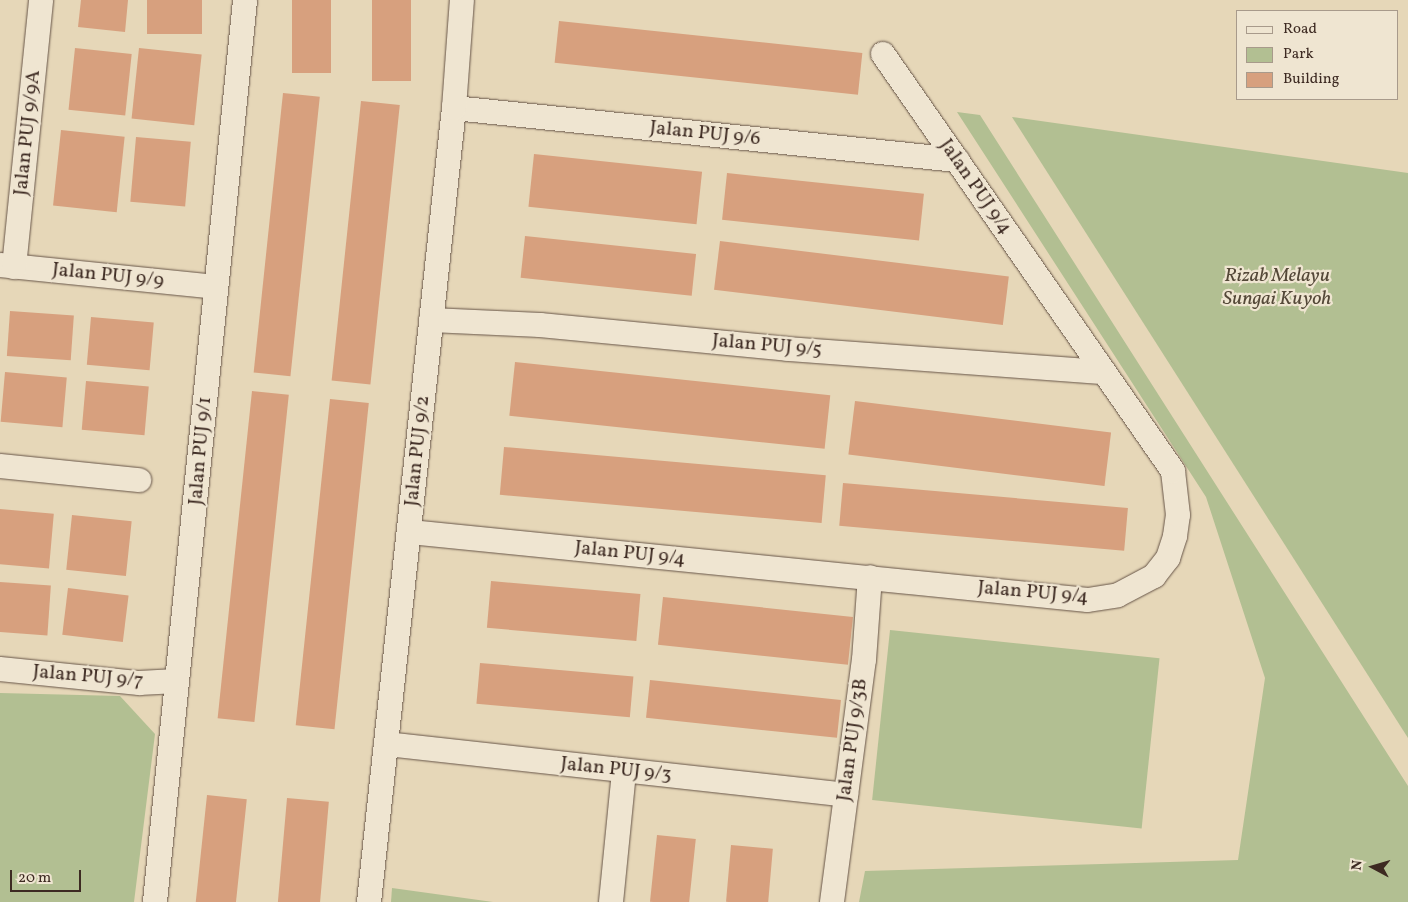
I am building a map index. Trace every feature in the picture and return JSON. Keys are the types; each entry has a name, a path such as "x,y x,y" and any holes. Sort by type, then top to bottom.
{"street":[{"name":"Jalan PUJ 9/9A","path":"7,266 41,0"},
{"name":"Jalan PUJ 9/1","path":"155,902 245,0"},
{"name":"Jalan PUJ 9/2","path":"369,902 454,108 462,0"},
{"name":"Jalan PUJ 9/4","path":"410,532 1088,600 1118,595 1154,576 1168,558 1175,536 1178,515 1173,471 883,54"},
{"name":"Jalan PUJ 9/6","path":"454,108 957,160"},
{"name":"Jalan PUJ 9/9","path":"7,266 216,287"},
{"name":"Jalan PUJ 9/5","path":"431,320 540,326 788,349 1103,372"},
{"path":"0,466 140,480"},
{"name":"Jalan PUJ 9/3B","path":"832,902 864,660 870,577"},
{"name":"Jalan PUJ 9/7","path":"0,669 139,683 177,681"},
{"name":"Jalan PUJ 9/3","path":"386,744 624,772 846,795"},
{"path":"611,902 624,772"}],"green space":[{"path":"957,112 980,115 1408,786 1408,902 859,902 865,871 1238,860 1265,678 1206,497"},
{"name":"Rizab Melayu Sungai Kuyoh","path":"1012,117 1408,173 1408,738"},
{"path":"890,630 1160,658 1142,828 872,800"},
{"path":"0,693 120,696 155,734 134,902 0,902"},
{"path":"392,888 493,902 391,902"}],"building":[{"path":"81,0 128,0 125,32 78,27"},
{"path":"147,0 202,0 202,34 147,34"},
{"path":"292,0 331,0 331,73 292,73"},
{"path":"372,0 411,0 411,81 372,81"},
{"path":"559,21 862,53 858,95 555,63"},
{"path":"75,48 132,54 125,116 69,110"},
{"path":"139,48 202,55 194,125 132,119"},
{"path":"283,93 320,97 290,376 254,372"},
{"path":"361,101 400,105 370,385 332,380"},
{"path":"61,130 125,137 117,212 53,206"},
{"path":"136,137 191,142 185,207 130,202"},
{"path":"534,154 702,172 697,224 528,207"},
{"path":"727,173 924,194 919,240 722,220"},
{"path":"525,236 696,254 692,296 521,278"},
{"path":"720,241 1009,276 1003,325 714,290"},
{"path":"10,311 74,315 71,360 7,356"},
{"path":"91,317 154,322 150,370 87,365"},
{"path":"515,362 830,395 825,449 509,416"},
{"path":"5,372 67,377 62,427 1,422"},
{"path":"86,381 149,386 144,435 82,430"},
{"path":"252,391 289,395 254,722 218,718"},
{"path":"330,399 369,403 335,729 296,725"},
{"path":"855,401 1111,432 1104,486 848,455"},
{"path":"504,447 826,475 822,523 500,495"},
{"path":"843,483 1128,508 1124,551 839,526"},
{"path":"0,509 54,514 49,568 0,564"},
{"path":"72,515 132,521 126,576 66,570"},
{"path":"491,581 640,594 636,641 487,628"},
{"path":"0,582 51,586 47,635 0,632"},
{"path":"68,588 129,595 123,642 62,635"},
{"path":"663,597 853,617 848,665 658,645"},
{"path":"480,663 633,676 630,717 476,704"},
{"path":"650,680 841,700 837,738 646,718"},
{"path":"207,795 247,799 236,902 196,902"},
{"path":"287,798 329,802 320,902 278,902"},
{"path":"657,835 696,839 689,902 650,902"},
{"path":"731,845 773,849 768,902 726,902"}]}
